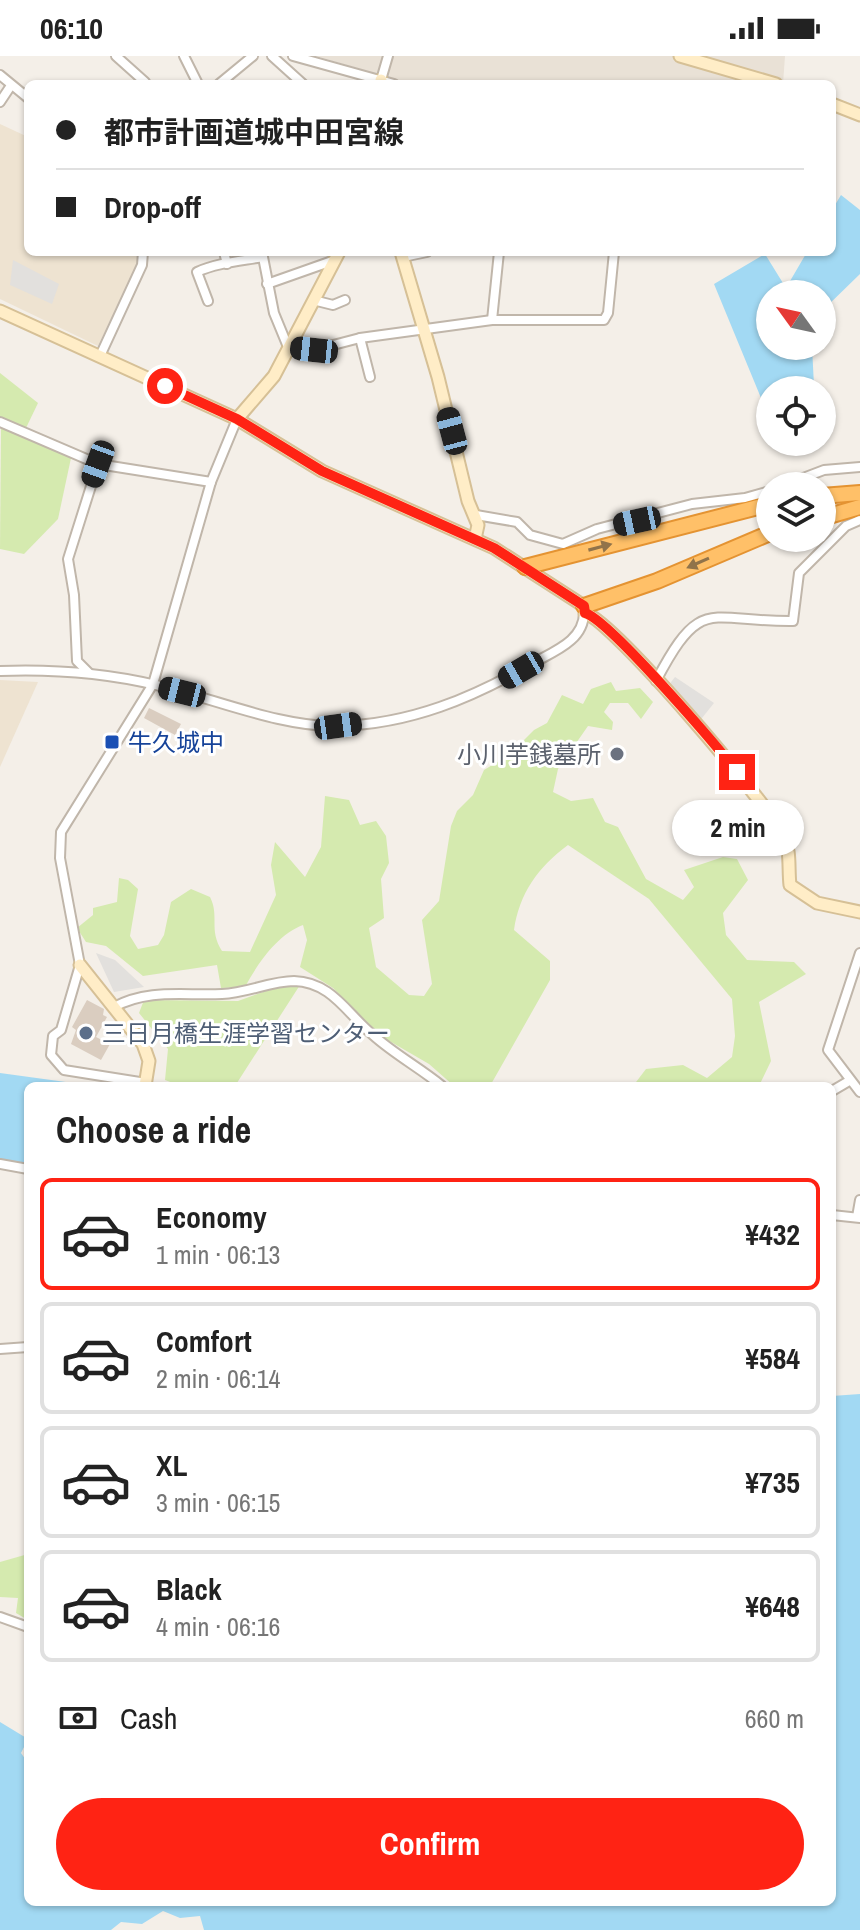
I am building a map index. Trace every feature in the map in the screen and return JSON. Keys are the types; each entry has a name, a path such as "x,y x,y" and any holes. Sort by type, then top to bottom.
{"highway":[{"path":"836,495 860,493"},
{"path":"836,514 860,507"},
{"path":"525,567 756,508"},
{"path":"584,609 756,539"}],"street":[{"path":"116,56 143,80"},
{"path":"184,56 196,80"},
{"path":"226,80 253,56"},
{"path":"272,56 299,80"},
{"path":"293,56 374,80"},
{"path":"382,80 388,56"},
{"path":"680,56 762,80"},
{"path":"0,75 10,87 24,96"},
{"path":"0,102 10,87"},
{"path":"836,106 860,115"},
{"path":"100,356 142,265 143,256"},
{"path":"225,256 227,264"},
{"path":"208,301 197,272 256,256"},
{"path":"263,256 267,284 288,347"},
{"path":"267,284 334,256"},
{"path":"129,1082 64,1070 55,1064 50,1047 53,1036 61,1030 80,965 60,858 61,832 153,684 211,482 237,419 274,376 335,256"},
{"path":"403,256 425,330 468,501 476,515 475,539"},
{"path":"492,320 499,256"},
{"path":"288,347 314,350 360,338 492,320 604,320 608,313 614,256"},
{"path":"313,300 333,305 345,300"},
{"path":"0,311 237,419 322,471 475,539 525,567 584,609 698,723 783,835 789,854 790,885 817,903 860,912"},
{"path":"360,338 370,377"},
{"path":"0,422 98,464 211,482"},
{"path":"90,674 77,661 74,595 68,559 98,464"},
{"path":"819,472 860,467"},
{"path":"476,515 517,522 530,535 563,544 597,529 692,504 756,495"},
{"path":"656,681 679,638 698,621 713,616 756,622 793,621 799,573 846,526 860,520"},
{"path":"0,671 90,674 153,684 296,721 338,726 421,715 464,700 564,646 580,631 584,609"},
{"path":"860,953 828,1050 860,1092"},
{"path":"80,965 143,1044 149,1061 146,1082"},
{"path":"114,1007 148,995 221,995 250,992 291,981 306,982 328,991 373,1036 436,1082"},
{"path":"836,1089 849,1081"},
{"path":"0,1164 24,1168"},
{"path":"836,1215 858,1218 860,1200"},
{"path":"0,1349 24,1347"},
{"path":"0,1617 24,1626"}],"shaded area":[{"path":"316,56 785,56 783,80 397,80"},
{"path":"0,124 24,135 24,256 137,256 137,264 98,346 0,299"},
{"path":"13,260 59,284 52,304 10,285"},
{"path":"675,677 714,703 698,723 665,690"},
{"path":"0,680 38,682 0,767"},
{"path":"96,953 115,960 144,987 114,992"}],"green space":[{"path":"0,373 38,403 26,428 0,418"},
{"path":"1,425 71,458 58,519 24,554 0,549"},
{"path":"611,682 616,691 640,688 653,702 641,719 628,703 610,703 604,712 613,722 612,730 588,726 558,769 553,792 571,801 593,798 605,822 618,827 646,879 683,900 694,887 684,870 723,857 737,859 748,880 723,913 726,935 747,960 794,962 806,974 759,1002 771,1061 761,1082 636,1082 646,1069 683,1065 707,1078 732,1057 735,1036 732,999 649,899 568,845 539,872 520,905 514,930 550,961 550,980 492,1082 449,1082 429,1064 379,1035 333,988 300,967 307,940 303,925 285,936 262,959 245,987 221,988 217,965 143,976 106,946 86,942 77,928 93,915 93,908 117,902 119,878 128,880 138,889 130,936 138,949 158,945 164,935 171,902 191,889 210,897 216,936 222,951 250,952 276,895 271,865 275,842 305,877 321,847 325,796 349,800 360,825 376,821 386,836 389,863 381,879 384,918 369,928 376,967 409,995 424,996 432,984 422,920 439,901 451,826 457,811 473,795 484,770 509,755 534,730 547,723 562,695 583,704 591,689"},
{"path":"300,985 238,1082 165,1080 168,1049 139,1013 144,1000 238,1001 277,987"},
{"path":"24,1555 24,1618 16,1613 18,1598 0,1597 0,1562"}],"water":[{"path":"841,195 860,210 860,274 836,297 836,280 791,280 805,256 836,256 836,203"},
{"path":"766,256 781,280 756,280 756,360 813,360 814,376 756,376 756,386 714,284"},
{"path":"0,1073 66,1082 24,1082 24,1163 0,1159"},
{"path":"860,1394 860,1930 204,1930 200,1916 180,1918 163,1911 142,1924 121,1922 111,1930 0,1930 0,1722 24,1737 21,1753 24,1757 24,1906 836,1906 836,1396"}],"building":[{"path":"149,708 181,724 175,735 144,718"},
{"name":"三日月橋生涯学習センター","path":"87,1000 104,1009 103,1015 107,1017 96,1037 110,1044 101,1060 71,1044 76,1030 72,1027"}],"place":[{"name":"牛久城中","path":"112,742"},
{"name":"小川芋銭墓所","path":"617,754"},
{"name":"三日月橋生涯学習センター","path":"86,1033"}],"route":[{"path":"165,386 237,419 322,471 396,507 494,548 584,606 585,613 606,629 698,723 737,772"}]}
